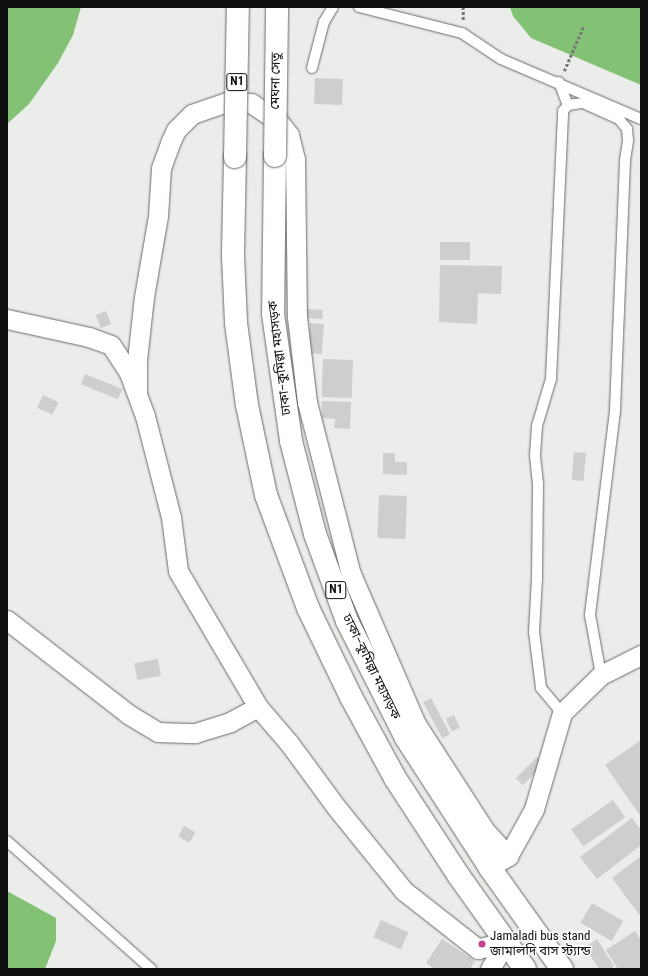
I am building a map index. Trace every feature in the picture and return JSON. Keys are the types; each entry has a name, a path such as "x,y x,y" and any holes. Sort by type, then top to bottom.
{"highway":[{"name":"N1","path":"238,7 233,256 236,323 247,405 266,495 308,608 351,697 396,778 459,876 525,969"},
{"name":"মেঘনা সেতু","path":"275,156 277,7"},
{"name":"ঢাকা–কুমিল্লা মহাসড়ক","path":"275,156 272,314 291,440 315,534 347,621 406,738 490,868 562,969"}],"street":[{"path":"137,392 137,360 144,297 158,216 161,168 170,143 176,130 192,114 226,102 251,103 279,122 288,135 295,159 297,317 307,402 351,574 416,724 482,826 508,856"},
{"path":"7,319 89,336 111,345 129,373 137,392 171,517 178,571 258,706 289,743 336,807 404,891 478,949 506,941"},
{"path":"7,620 128,714 158,732 195,733 230,722 258,706"},
{"path":"490,868 508,856 534,809 562,713 601,675 641,655"},
{"path":"490,969 506,941"}],"lane":[{"path":"312,68 324,22 329,10 333,7"},
{"path":"359,7 462,33 501,59 537,76 559,82 641,119"},
{"path":"559,82 568,105"},
{"path":"562,713 541,688 534,632 537,579 538,484 535,455 536,426 551,378 563,111 568,105 583,103 619,119 627,129 628,140 625,161 615,411 590,615 601,675"},
{"path":"7,841 151,969"}],"path":[{"path":"559,82 583,27"}],"shaded area":[{"path":"7,7 81,7 73,35 58,63 29,104 7,124"},
{"path":"510,7 641,7 641,85 531,38 513,16"},
{"path":"7,891 56,918 56,941 45,969 7,969"}],"building":[{"path":"315,78 343,79 342,105 314,104"},
{"path":"440,242 470,242 470,260 440,260"},
{"path":"440,265 502,266 501,294 478,293 477,324 439,322"},
{"path":"307,309 323,310 322,319 306,318"},
{"path":"106,311 111,324 101,328 96,315"},
{"path":"310,323 324,324 322,354 308,353"},
{"path":"323,359 353,360 352,398 322,397"},
{"path":"85,374 122,389 118,399 81,384"},
{"path":"43,395 58,402 52,415 37,408"},
{"path":"322,401 351,402 350,429 334,428 335,419 322,418"},
{"path":"574,452 586,453 584,481 572,480"},
{"path":"383,453 395,453 395,462 407,462 407,475 383,474"},
{"path":"379,495 407,496 405,539 377,538"},
{"path":"158,659 161,676 137,680 134,663"},
{"path":"431,698 450,734 442,738 423,702"},
{"path":"454,715 460,728 452,731 446,719"},
{"path":"641,740 641,817 605,765"},
{"path":"537,757 544,764 523,785 516,778"},
{"path":"613,800 625,817 583,846 571,829"},
{"path":"632,818 641,830 641,845 597,879 580,857"},
{"path":"184,826 195,832 190,843 178,836"},
{"path":"641,856 641,917 612,878"},
{"path":"592,903 623,921 612,941 580,923"},
{"path":"381,920 408,932 401,950 373,937"},
{"path":"635,931 641,940 641,969 618,969 606,950"},
{"path":"442,939 475,961 470,969 434,969 426,963"},
{"path":"597,939 614,966 610,969 599,969 585,947"}],"place":[{"name":"Jamaladi bus stand জামালদি বাস স্ট্যান্ড","path":"482,944"}]}
